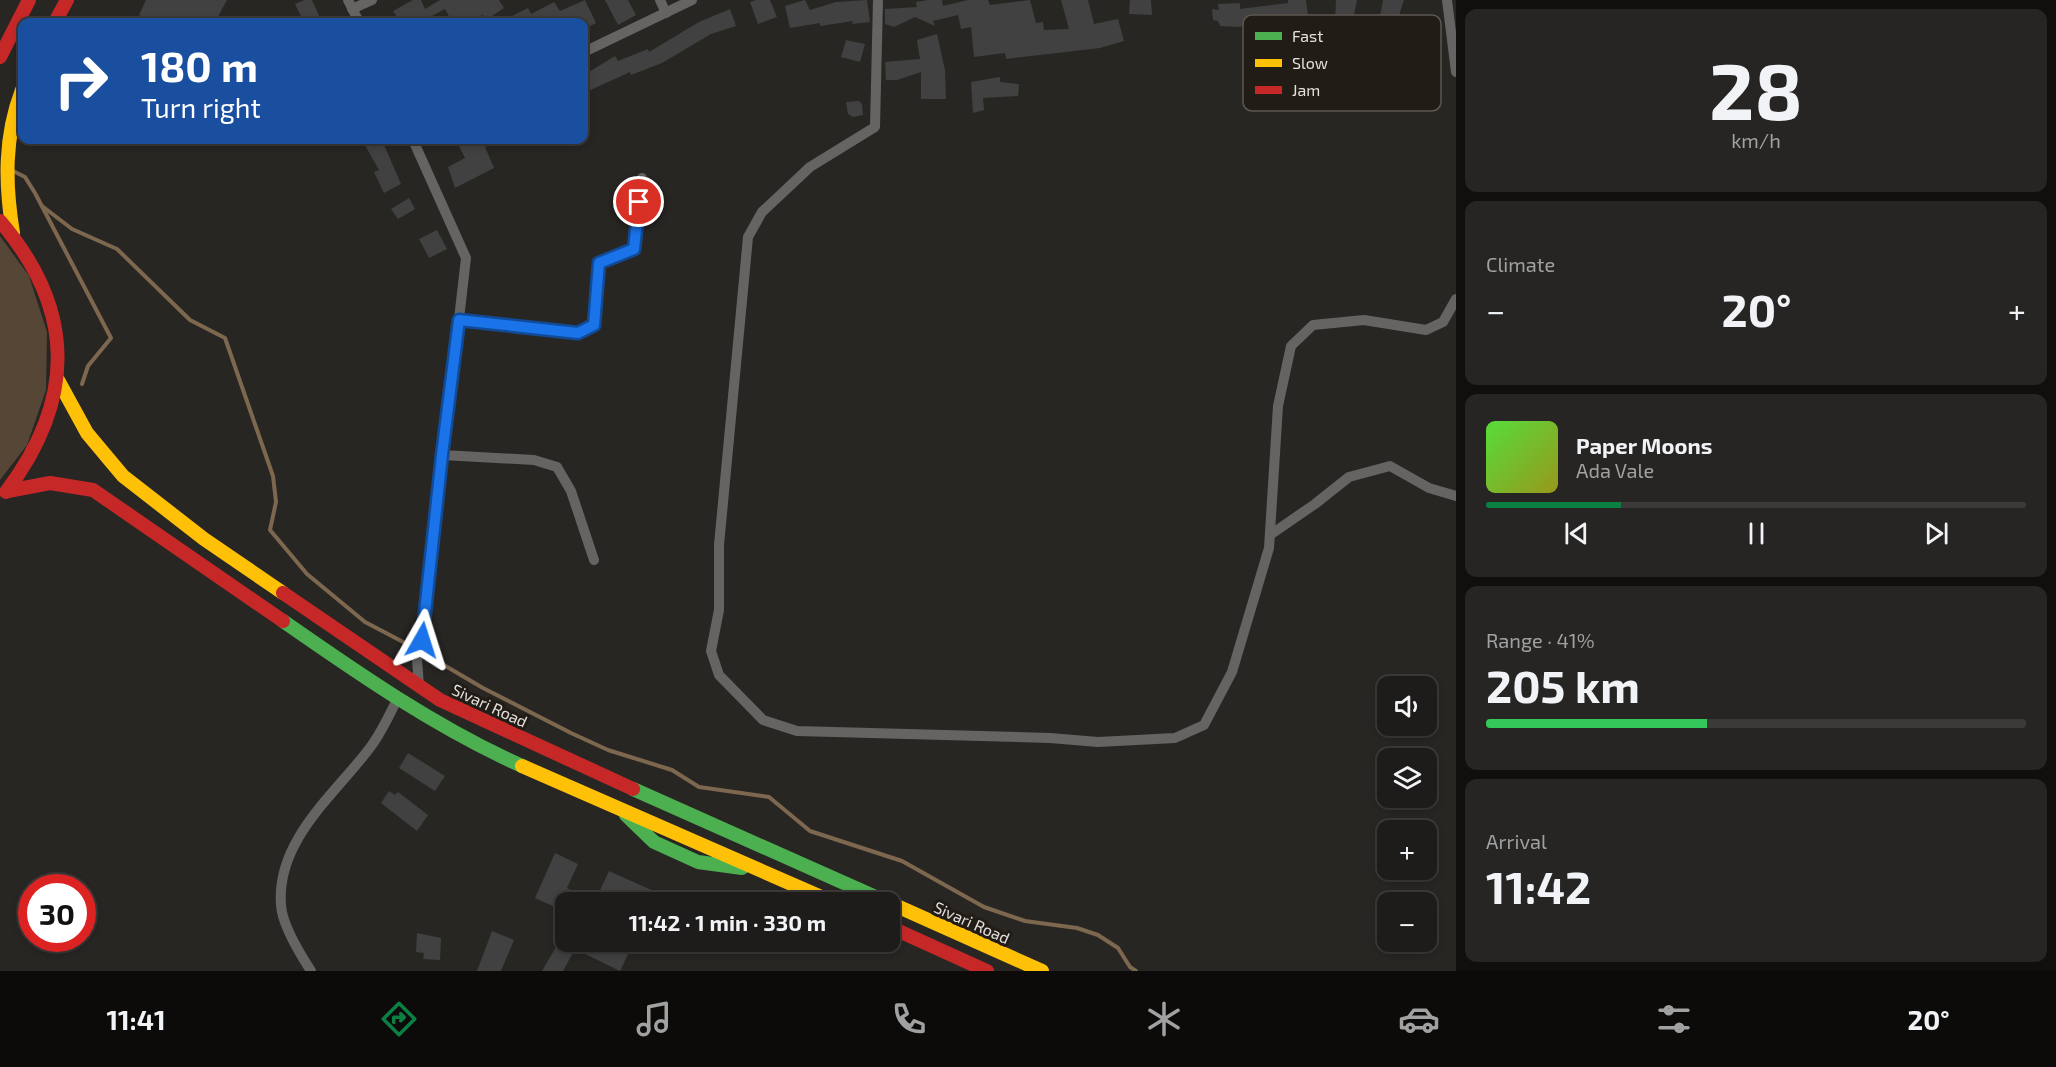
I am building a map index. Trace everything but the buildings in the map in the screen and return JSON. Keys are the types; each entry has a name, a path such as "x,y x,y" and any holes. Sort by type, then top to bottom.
{"main road":[{"path":"20,18 29,0"},
{"path":"58,18 67,0"},
{"path":"0,57 18,22"},
{"path":"13,233 7,202 6,171 18,99"},
{"path":"0,221 13,233 36,266 51,302 58,340 58,380 52,410 42,439 27,466 4,494"},
{"name":"Sivari Road","path":"58,380 87,433 123,476 204,539 440,700 864,892"},
{"path":"4,494 32,483 47,482 67,483 93,490 369,681 493,753 810,892"},
{"name":"Sivari Road","path":"900,908 1042,971"},
{"path":"900,932 987,971"}],"street":[{"path":"357,18 350,4 372,0"},
{"path":"660,0 666,13"},
{"path":"588,50 692,0"},
{"path":"878,0 878,79 875,127 810,167 762,212 748,237 718,545 719,610 711,651 719,675 763,720 796,731 1050,738 1098,742 1175,738 1204,725 1232,672 1269,548 1278,406 1291,346 1313,325 1364,320 1426,330 1443,322 1456,299"},
{"path":"1447,0 1456,72"},
{"path":"415,144 466,258 422,640 417,660 419,686"},
{"path":"459,320 578,333 594,325 599,263 634,249 642,178"},
{"path":"442,455 534,460 556,467 571,491 594,560"},
{"path":"1270,536 1349,477 1390,466 1429,488 1456,496"},
{"path":"391,667 417,660"},
{"path":"311,971 297,949 281,906 285,868 302,831 370,748 398,698"}],"shaded area":[{"path":"0,236 29,276 47,332 46,390 27,445 0,480"}],"waterway":[{"path":"13,171 25,177 35,193 111,338 88,366 82,384"},
{"path":"42,206 72,229 117,249 190,320 225,338 273,476 276,502 270,530 307,574 365,622 407,644"},
{"path":"425,654 483,688 608,750 672,770 699,787 769,797 810,831 902,861 984,907 1025,921 1077,928 1098,935 1118,948 1130,967 1136,971"}],"traffic: fast":[{"path":"283,621 429,717 459,735 522,766"},
{"path":"633,789 864,892"},
{"path":"626,815 654,842 698,862 742,868"}],"traffic: slow":[{"path":"13,233 8,197 8,161 12,125 18,102"},
{"path":"58,380 87,433 123,476 204,539 283,593"},
{"path":"522,766 810,892"},
{"path":"900,907 1042,971"}],"traffic: jam":[{"path":"20,18 29,0"},
{"path":"57,18 67,0"},
{"path":"0,57 18,22"},
{"path":"0,221 25,254 43,288 54,321 58,355 55,389 45,423 29,457 6,492"},
{"path":"8,491 50,483 93,490 283,621"},
{"path":"283,593 440,700 633,789"},
{"path":"900,932 987,971"}],"route":[{"path":"422,640 459,320 578,333 594,325 599,263 634,249 639,202"}]}
